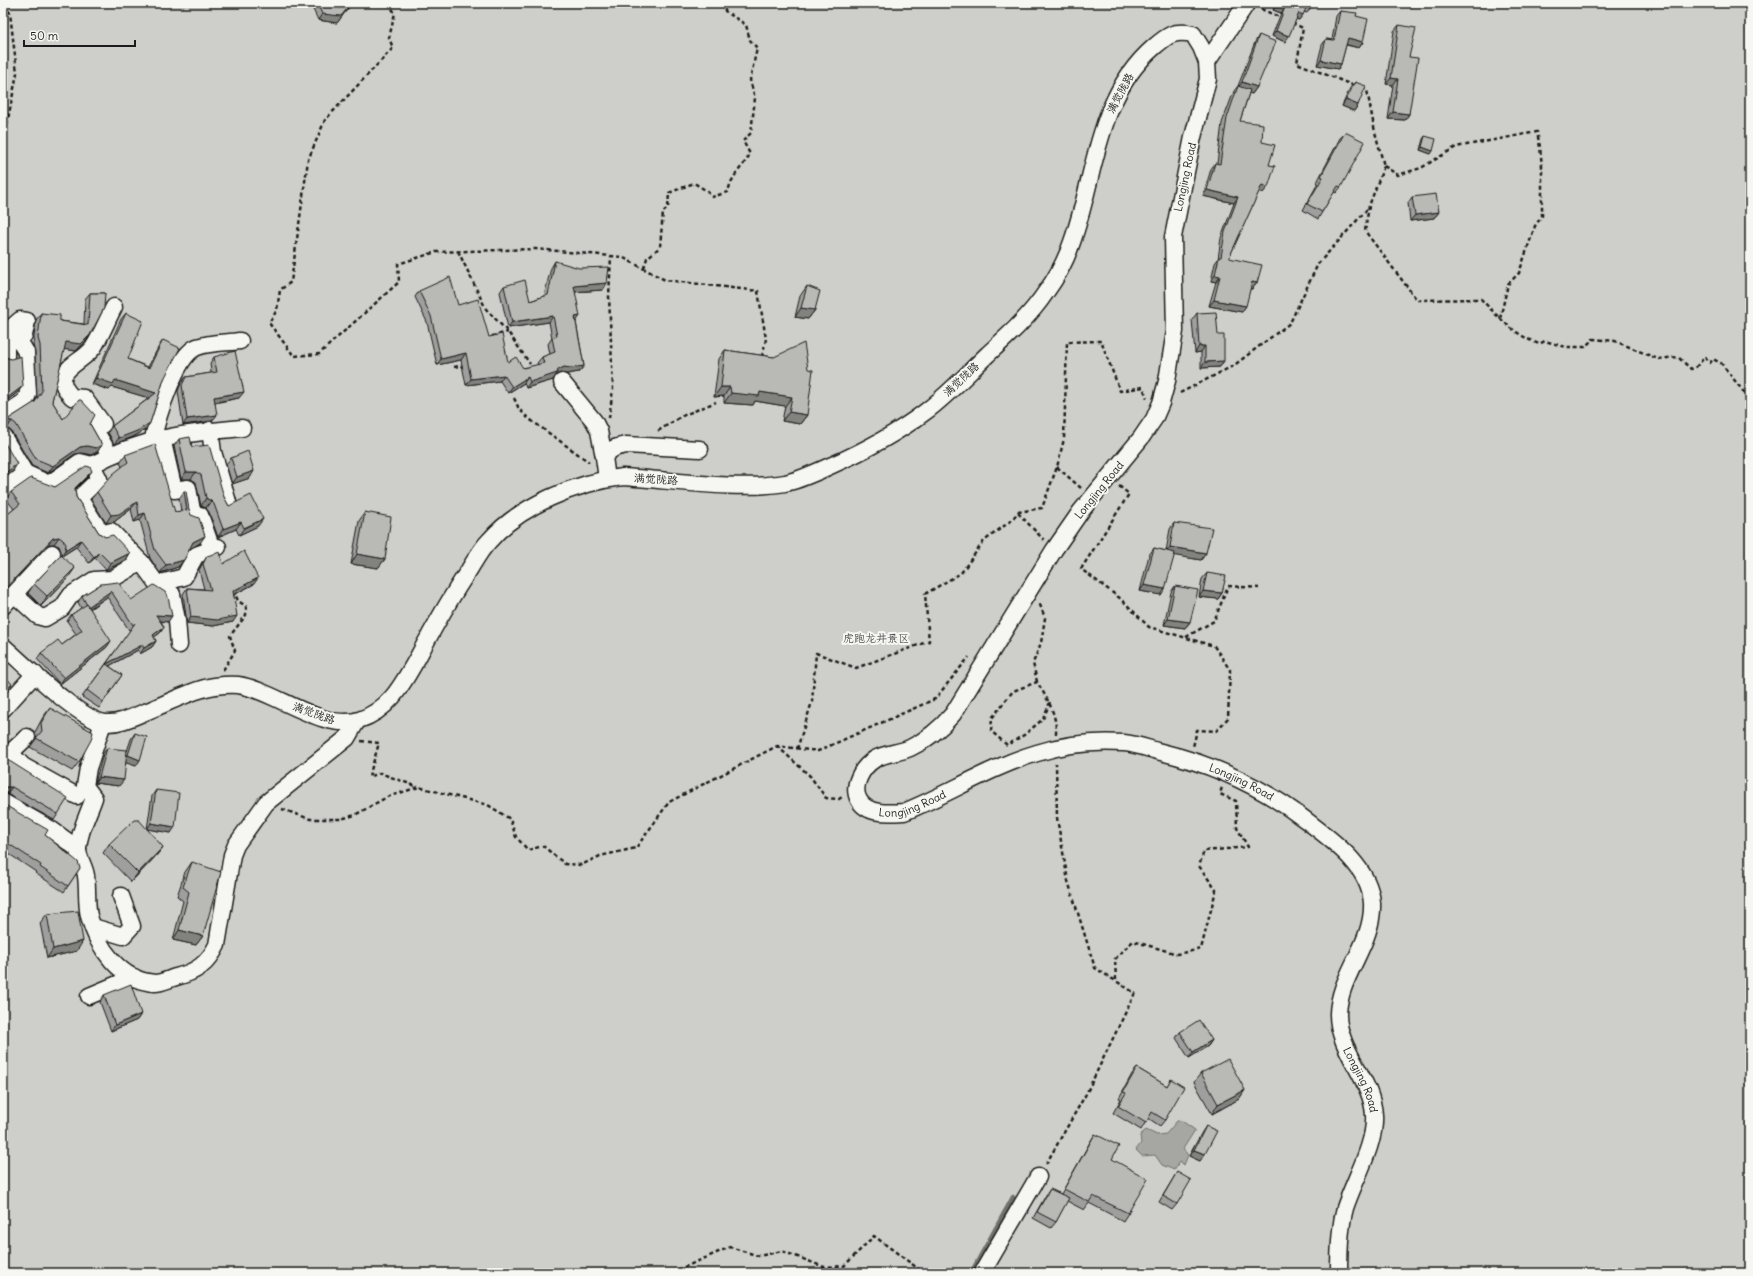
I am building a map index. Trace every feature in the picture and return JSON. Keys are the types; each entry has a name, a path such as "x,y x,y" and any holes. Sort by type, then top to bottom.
{"street":[{"path":"1206,62 1247,3"},
{"name":"满觉陇路","path":"103,722 114,723 198,691 227,685 237,685 252,689 325,719 341,723 357,721 370,716 384,706 398,691 451,597 488,541 508,523 527,510 572,488 607,479 630,478 745,485 786,483 857,454 892,434 915,419 952,388 1032,312 1047,292 1061,267 1072,242 1102,126 1127,75 1154,47 1165,38 1179,31 1193,34 1201,47 1206,62"},
{"name":"Longjing Road","path":"1206,62 1208,79 1193,137 1173,237 1175,331 1167,381 1161,403 1154,419 1127,457 1092,497 1054,550 953,714 941,728 924,740 910,748 876,759 862,772 857,782 856,795 861,804 874,811 888,813 904,812 1006,764 1056,748 1099,742 1127,743 1206,764 1264,791 1285,804 1339,846 1352,859 1361,872 1372,901 1372,917 1341,997 1338,1014 1344,1041 1370,1095 1374,1115 1373,1134 1344,1211 1339,1273"},
{"path":"110,455 95,430 103,424 84,398 72,397 64,389 63,380 69,368 92,349 114,307"},
{"path":"3,335 20,320 27,321 24,335"},
{"path":"3,335 6,341 6,356"},
{"path":"3,335 20,342 26,352 28,394 25,401 7,408"},
{"path":"157,584 184,577 196,555 215,548 200,515 193,516 188,488 174,490 157,439 157,416 180,364 186,355 197,347 240,341"},
{"path":"562,382 594,421 599,431 597,459 607,479"},
{"path":"3,436 25,473 49,484 80,462 92,465 110,455 157,439 210,430 242,428"},
{"path":"210,430 213,452 228,502"},
{"path":"597,459 616,447 626,445 700,449"},
{"path":"92,465 99,479 79,498 102,534 111,530 141,562 157,584 172,594 177,620 178,645"},
{"path":"3,490 25,473"},
{"path":"3,606 52,553"},
{"path":"14,594 38,616 45,618 62,608 71,595 94,580 112,579 141,562"},
{"path":"3,646 68,702 103,722 88,768 86,780 86,786 94,798 80,834 78,849 86,874 89,914 96,937 115,964 127,974 157,983 181,976 200,967 211,958 217,945 232,855 236,844 266,803 349,735 357,721"},
{"path":"3,708 35,674"},
{"path":"27,736 6,753 23,766 77,796"},
{"path":"3,802 52,830 78,849"},
{"path":"93,927 123,936 132,926 121,896"},
{"path":"89,996 134,977"},
{"path":"982,1273 1038,1177"}],"path":[{"path":"3,3 10,13 17,73 3,145"},
{"path":"388,3 395,13 389,38 392,48 325,120 308,160 291,282 280,290 277,310 269,324 294,356 319,354 399,282 398,264 436,252 536,249 622,257 665,280 758,291 766,339 763,360"},
{"path":"644,268 648,258 660,247 663,212 668,208 669,193 694,183 708,191 712,197 728,192 730,181 740,167 745,164 750,154 742,141 751,133 755,98 750,80 757,48 750,40 746,25 725,12 724,3"},
{"path":"1247,3 1303,28 1297,63 1367,90 1375,132 1384,166 1369,206 1365,231 1417,300 1481,299 1500,320 1527,340 1539,344 1545,341 1566,347 1585,347 1593,339 1615,341 1658,359 1678,356 1691,369 1696,367 1705,357 1710,363 1712,359 1721,363 1750,400"},
{"path":"1384,166 1398,175 1421,168 1456,147 1537,132 1542,166 1542,216 1535,226 1519,273 1508,284 1500,320"},
{"path":"1161,403 1233,366 1290,323 1318,264 1369,206"},
{"path":"458,251 486,309 508,332 530,364"},
{"path":"599,431 610,416 613,389 609,296 612,256"},
{"path":"482,339 508,332"},
{"path":"797,749 812,702 816,654 856,668 929,641 924,594 961,573 984,541 1012,520 1018,512 1042,508 1057,467 1064,439 1067,342 1101,341 1120,391 1143,387 1154,419"},
{"path":"454,367 466,365"},
{"path":"514,398 519,409 528,418 597,459"},
{"path":"650,446 656,432 668,424 682,416 716,402"},
{"path":"1057,467 1092,497"},
{"path":"1108,478 1129,494 1081,569 1121,599 1149,627 1214,646 1230,670 1228,718 1216,731 1198,730 1192,752 1175,755"},
{"path":"1018,512 1054,550"},
{"path":"1033,585 1045,618 1041,643 1033,663 1037,682 1050,702 1056,726 1057,818 1068,881 1095,968 1135,993 1086,1094 1038,1177"},
{"path":"1186,637 1214,621 1228,586 1259,588"},
{"path":"218,672 224,669 235,651 230,636 246,614 246,606 238,601 232,588"},
{"path":"349,735 362,742 379,743 369,777 380,773 419,788 488,806 510,819 516,837 528,850 543,846 565,864 580,865 600,856 636,848 669,802 777,746 818,751 935,699 970,656"},
{"path":"1037,682 1013,691 992,718 991,731 1007,745 1024,735 1043,719 1050,702"},
{"path":"777,746 810,776 826,798 838,799 857,790"},
{"path":"1116,981 1115,959 1133,941 1177,954 1201,949 1216,890 1199,866 1204,851 1248,847 1237,828 1236,801 1220,794 1226,773"},
{"path":"266,803 310,818 341,819 355,815 387,797 419,788"},
{"path":"671,1273 730,1247 759,1256 782,1252 824,1267 844,1266 874,1236 924,1273"}],"green space":[{"name":"虎跑龙井景区","path":"3,3 1750,3 1750,1273 3,1273"}],"shaded area":[{"path":"1177,1121 1182,1121 1195,1130 1183,1149 1188,1155 1184,1165 1179,1162 1174,1170 1162,1165 1155,1155 1142,1156 1136,1150 1141,1143 1140,1135 1146,1130 1157,1135 1166,1134"}],"building":[{"path":"317,3 352,3 341,16 322,14"},
{"path":"1313,3 1311,7 1307,6 1303,15 1299,13 1289,36 1276,31 1285,7 1277,4"},
{"path":"1340,11 1357,13 1356,16 1368,19 1363,42 1348,38 1341,64 1321,60 1326,39 1334,40"},
{"path":"1399,25 1416,28 1409,57 1418,58 1409,114 1393,112 1398,79 1391,78"},
{"path":"1259,35 1276,42 1257,87 1242,82"},
{"path":"1355,82 1366,86 1358,105 1346,100"},
{"path":"1238,86 1250,90 1240,121 1263,124 1262,142 1275,145 1269,165 1275,166 1268,187 1262,185 1229,258 1262,265 1257,283 1252,282 1246,306 1214,300 1220,276 1215,275 1219,257 1221,257 1225,232 1238,197 1207,190 1215,163 1220,164 1227,118"},
{"path":"1345,132 1365,142 1341,187 1338,186 1322,212 1307,204 1323,177 1321,176"},
{"path":"1425,136 1436,139 1433,151 1422,147"},
{"path":"1436,194 1439,212 1415,215 1412,197"},
{"path":"555,261 579,268 609,267 607,283 574,286 580,316 575,317 584,366 571,368 564,367 558,370 557,373 530,382 528,377 512,387 504,375 471,379 466,353 441,359 431,316 419,291 450,277 458,305 478,299 489,337 502,334 508,362 516,357 523,368 544,363 542,357 555,352 552,338 557,336 553,316 512,322 504,286 525,280 530,301 548,295"},
{"path":"807,286 820,291 815,310 801,308"},
{"path":"90,293 105,293 104,308 90,335 81,344 66,342 52,401 63,419 79,400 81,400 95,415 90,424 102,445 96,448 87,446 80,447 53,466 36,459 16,424 7,420 35,402 42,391 40,345 38,338 41,313 60,315 60,321 88,325"},
{"path":"1216,312 1218,335 1224,335 1224,361 1205,362 1205,346 1199,346 1197,313"},
{"path":"126,313 143,321 128,359 149,368 163,340 180,348 164,379 150,423 137,431 119,438 112,426 156,393 115,380 113,384 96,378"},
{"path":"804,343 808,369 813,370 807,415 789,412 792,397 760,392 759,396 731,393 730,387 721,387 725,350 774,357"},
{"path":"235,351 244,392 214,397 217,415 187,419 182,385 186,377 217,372 214,357"},
{"path":"21,356 23,386 6,399 5,357 11,359"},
{"path":"190,437 192,447 209,445 224,497 229,506 251,495 263,519 244,528 241,522 223,529 214,504 206,498 201,475 196,472 186,472 179,439"},
{"path":"3,440 17,464 3,475"},
{"path":"155,444 175,512 187,510 184,491 186,491 191,515 199,518 205,536 193,542 184,560 166,565 155,550 145,513 139,515 137,502 119,514 111,515 97,492 113,474 128,462 125,455"},
{"path":"248,451 254,471 237,477 231,458"},
{"path":"86,466 90,467 92,471 75,488 76,497 99,533 105,537 113,535 130,553 110,563 99,552 94,557 81,540 65,550 66,544 63,540 59,537 53,538 3,591 3,518 20,504 11,492 31,478 55,487"},
{"path":"365,512 391,517 385,559 357,554"},
{"path":"1174,523 1212,528 1206,553 1170,547"},
{"path":"1154,548 1175,553 1165,589 1144,585"},
{"path":"244,551 258,578 233,591 237,616 217,620 191,617 187,588 211,590 203,564 207,556 220,552 223,564"},
{"path":"61,555 75,568 47,596 34,584"},
{"path":"1207,573 1226,576 1222,593 1203,591"},
{"path":"118,582 131,600 154,585 165,592 168,597 172,616 156,615 164,627 153,635 156,641 144,648 142,645 106,664 135,623 133,625 111,591 88,607 82,596 101,584"},
{"path":"1175,586 1198,590 1190,622 1168,619"},
{"path":"87,604 111,641 64,678 41,653 58,640 62,645 82,630 71,615"},
{"path":"106,664 122,675 103,702 87,690"},
{"path":"3,674 12,684 3,694"},
{"path":"50,708 93,732 91,740 79,762 36,738 42,731 41,723"},
{"path":"135,733 147,737 140,760 128,755"},
{"path":"107,748 127,750 124,780 99,777"},
{"path":"3,757 68,798 58,814 12,787 3,787"},
{"path":"156,790 179,793 175,827 151,823"},
{"path":"3,804 48,830 45,835 78,862 80,868 68,886 40,867 41,865 3,840"},
{"path":"134,820 139,820 163,847 138,873 109,844"},
{"path":"192,862 221,872 203,936 179,930 189,892 183,887"},
{"path":"78,911 83,941 53,949 47,914"},
{"path":"131,984 141,1014 115,1025 104,995"},
{"path":"1199,1020 1212,1040 1193,1052 1180,1032"},
{"path":"1228,1059 1245,1090 1218,1104 1201,1073"},
{"path":"1137,1068 1167,1086 1171,1079 1184,1087 1165,1120 1152,1112 1146,1123 1118,1106 1126,1093 1123,1092"},
{"path":"1206,1126 1217,1131 1205,1154 1194,1150"},
{"path":"1095,1134 1119,1146 1112,1159 1148,1179 1128,1213 1093,1196 1089,1202 1064,1189"},
{"path":"1177,1172 1191,1180 1177,1204 1163,1196"},
{"path":"1050,1189 1069,1198 1056,1222 1037,1212"}],"waterway":[{"path":"971,1273 1013,1197"}]}
